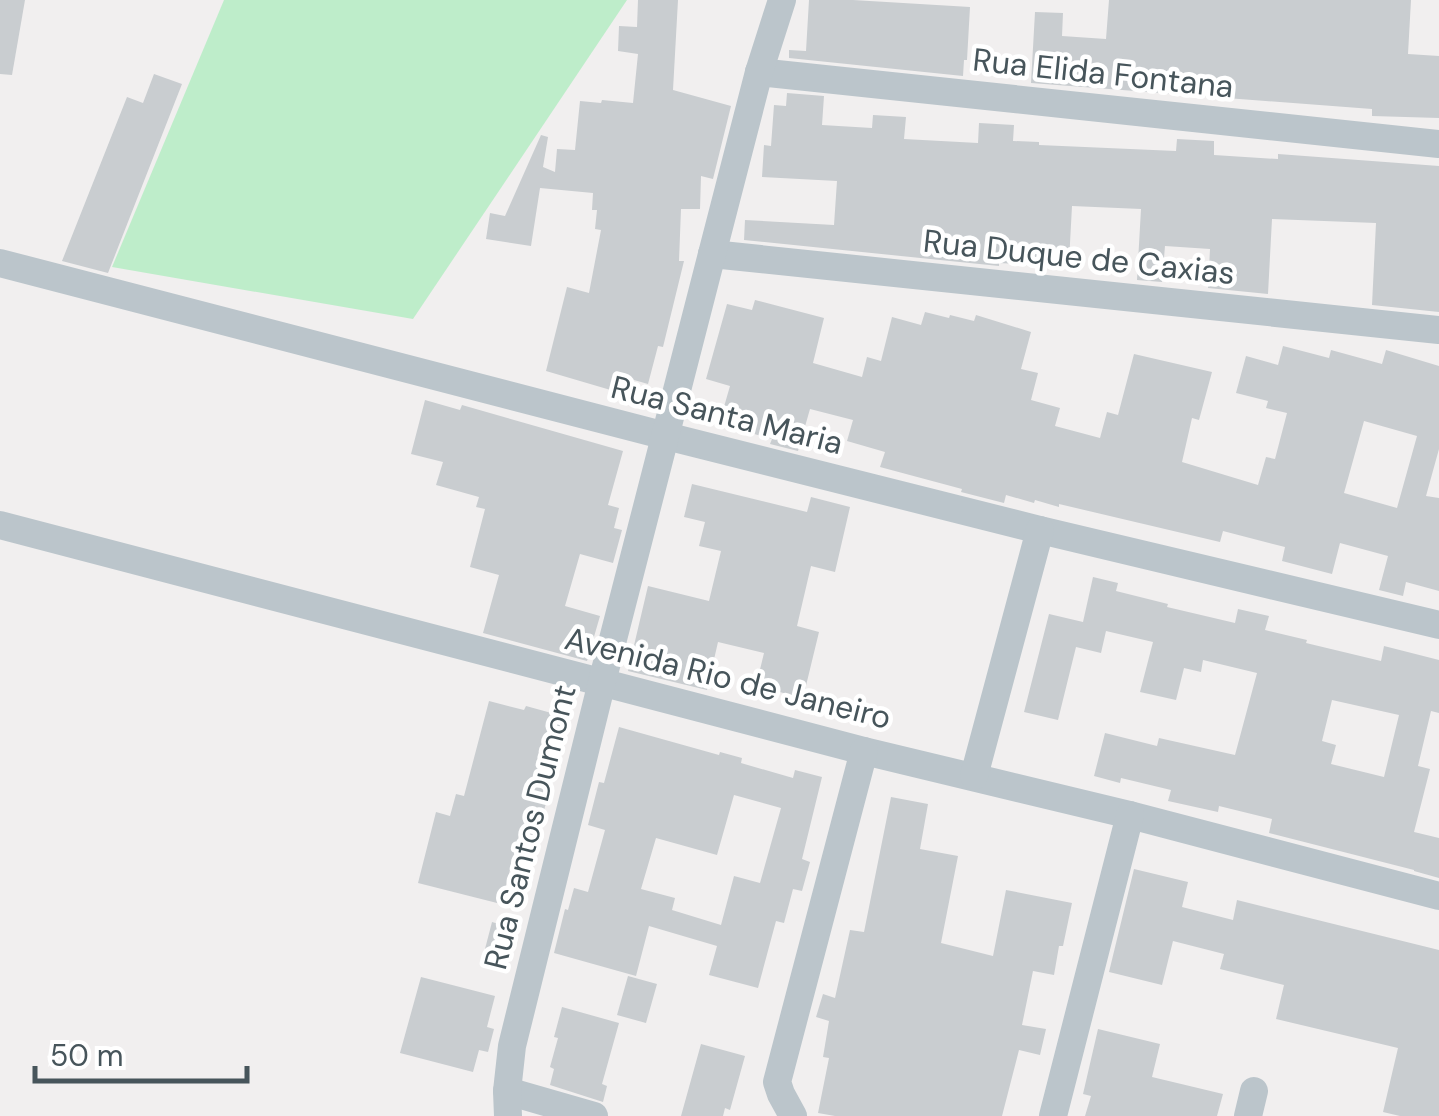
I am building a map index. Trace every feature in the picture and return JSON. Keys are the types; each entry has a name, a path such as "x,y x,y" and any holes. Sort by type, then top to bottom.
{"street":[{"name":"Rua Santos Dumont","path":"507,1104 512,1046 602,682 759,72 782,0"},
{"name":"Rua Elida Fontana","path":"759,72 1439,144"},
{"name":"Rua Duque de Caxias","path":"712,254 1439,330"},
{"name":"Rua Santa Maria","path":"0,263 666,436 1439,625"},
{"name":"Avenida Rio de Janeiro","path":"0,525 1439,896"},
{"path":"974,776 1040,530"},
{"path":"793,1116 778,1082 864,750"},
{"path":"1052,1116 1130,814"},
{"path":"507,1104 594,1116"}],"green space":[{"path":"224,0 627,0 413,319 112,267"}],"building":[{"path":"0,0 25,0 12,75 0,74"},
{"path":"638,0 678,0 673,90 731,106 713,179 701,176 700,209 681,209 679,261 684,261 663,347 658,346 648,384 634,380 631,396 546,371 567,287 589,293 601,230 595,229 597,210 592,210 593,193 540,188 531,246 486,239 490,213 505,216 541,135 548,137 543,167 555,172 557,149 575,150 580,101 633,103 638,54 618,51 619,26 637,27"},
{"path":"809,0 970,7 963,76 789,58 789,50 806,51"},
{"path":"1109,0 1411,0 1408,54 1439,56 1439,118 1372,116 1372,109 1031,83 1035,12 1063,13 1062,36 1106,39"},
{"path":"154,74 182,84 108,273 62,261 127,97 143,103"},
{"path":"787,93 824,96 822,125 872,128 873,115 906,117 904,139 978,143 979,123 1014,125 1013,141 1039,145 1176,151 1177,139 1214,141 1214,155 1278,159 1278,154 1439,166 1439,312 1372,305 1376,223 1272,219 1268,294 1208,288 1210,249 1165,246 1162,282 1137,280 1141,209 1072,206 1069,262 1037,261 1037,265 999,266 744,240 745,220 834,225 837,181 762,177 764,145 771,146 774,105 786,106"},
{"path":"755,300 824,318 813,363 862,377 867,357 881,361 892,317 921,325 925,312 974,321 976,315 1031,332 1021,369 1038,373 1031,400 1060,408 1055,426 1100,438 1107,412 1118,415 1134,354 1212,372 1199,420 1192,418 1182,462 1258,485 1266,457 1275,459 1287,413 1266,408 1268,401 1236,393 1246,356 1278,365 1283,346 1329,358 1331,350 1382,364 1386,350 1439,366 1439,449 1426,496 1439,498 1439,591 1406,582 1403,596 1379,590 1388,556 1340,543 1332,574 1282,561 1285,547 1223,531 1220,542 1059,504 1035,500 1034,503 1006,495 1004,503 961,492 962,489 880,467 885,452 847,441 853,420 810,409 798,451 719,424 730,386 706,379 727,304 752,310","holes":["1364,421 1417,436 1397,508 1344,493"]},
{"path":"425,400 460,410 462,405 623,451 608,505 619,508 614,528 622,530 613,563 580,554 565,606 600,616 587,661 483,633 499,575 470,567 485,509 476,507 479,497 436,485 443,462 411,454"},
{"path":"692,484 807,512 811,497 850,507 835,572 811,566 797,626 819,632 803,698 756,686 764,653 718,642 707,690 628,671 648,586 709,601 721,551 699,546 705,522 684,517"},
{"path":"1093,577 1118,583 1116,591 1235,623 1238,609 1269,616 1265,630 1381,661 1384,646 1439,660 1439,713 1431,711 1418,766 1430,769 1414,832 1439,838 1439,878 1269,833 1272,819 1219,806 1218,812 1168,801 1171,790 1094,776 1105,733 1157,746 1159,738 1235,755 1257,673 1203,660 1201,672 1184,668 1176,700 1140,692 1153,642 1106,631 1101,653 1076,647 1058,720 1024,712 1049,614 1083,622","holes":["1332,700 1399,715 1384,777 1331,764 1336,745 1322,741"]},
{"path":"489,701 566,717 537,836 520,832 501,904 418,883 436,812 450,816 456,794 464,796"},
{"path":"619,727 742,758 741,763 793,778 795,770 822,777 802,859 810,862 802,891 793,889 784,923 776,921 758,988 709,975 717,946 649,926 636,976 554,953 574,888 588,892 605,830 588,825 599,782 604,783","holes":["734,795 781,808 760,883 734,876 721,925 672,910 675,898 641,889 656,838 717,855"]},
{"path":"891,797 928,804 920,849 958,856 941,943 993,956 1006,890 1072,903 1054,975 1033,971 1022,1025 1046,1029 1040,1055 1019,1050 1002,1116 818,1113 829,1058 823,1057 829,1021 816,1017 823,994 835,998 850,930 864,932"},
{"path":"1134,869 1188,882 1182,907 1233,920 1237,900 1439,950 1439,1116 1383,1112 1398,1048 1276,1019 1284,985 1220,969 1224,954 1173,941 1162,985 1109,972"},
{"path":"492,922 513,928 506,954 485,949"},
{"path":"628,976 657,984 646,1023 617,1015"},
{"path":"421,977 495,996 487,1027 494,1029 488,1052 479,1050 473,1072 400,1053"},
{"path":"562,1007 619,1023 602,1084 607,1086 603,1102 550,1085 554,1069 550,1067 558,1038 554,1037"},
{"path":"1098,1029 1160,1044 1152,1077 1223,1094 1217,1116 1085,1116 1091,1096 1083,1094"},
{"path":"701,1044 745,1056 730,1110 725,1108 723,1116 681,1116"}]}
